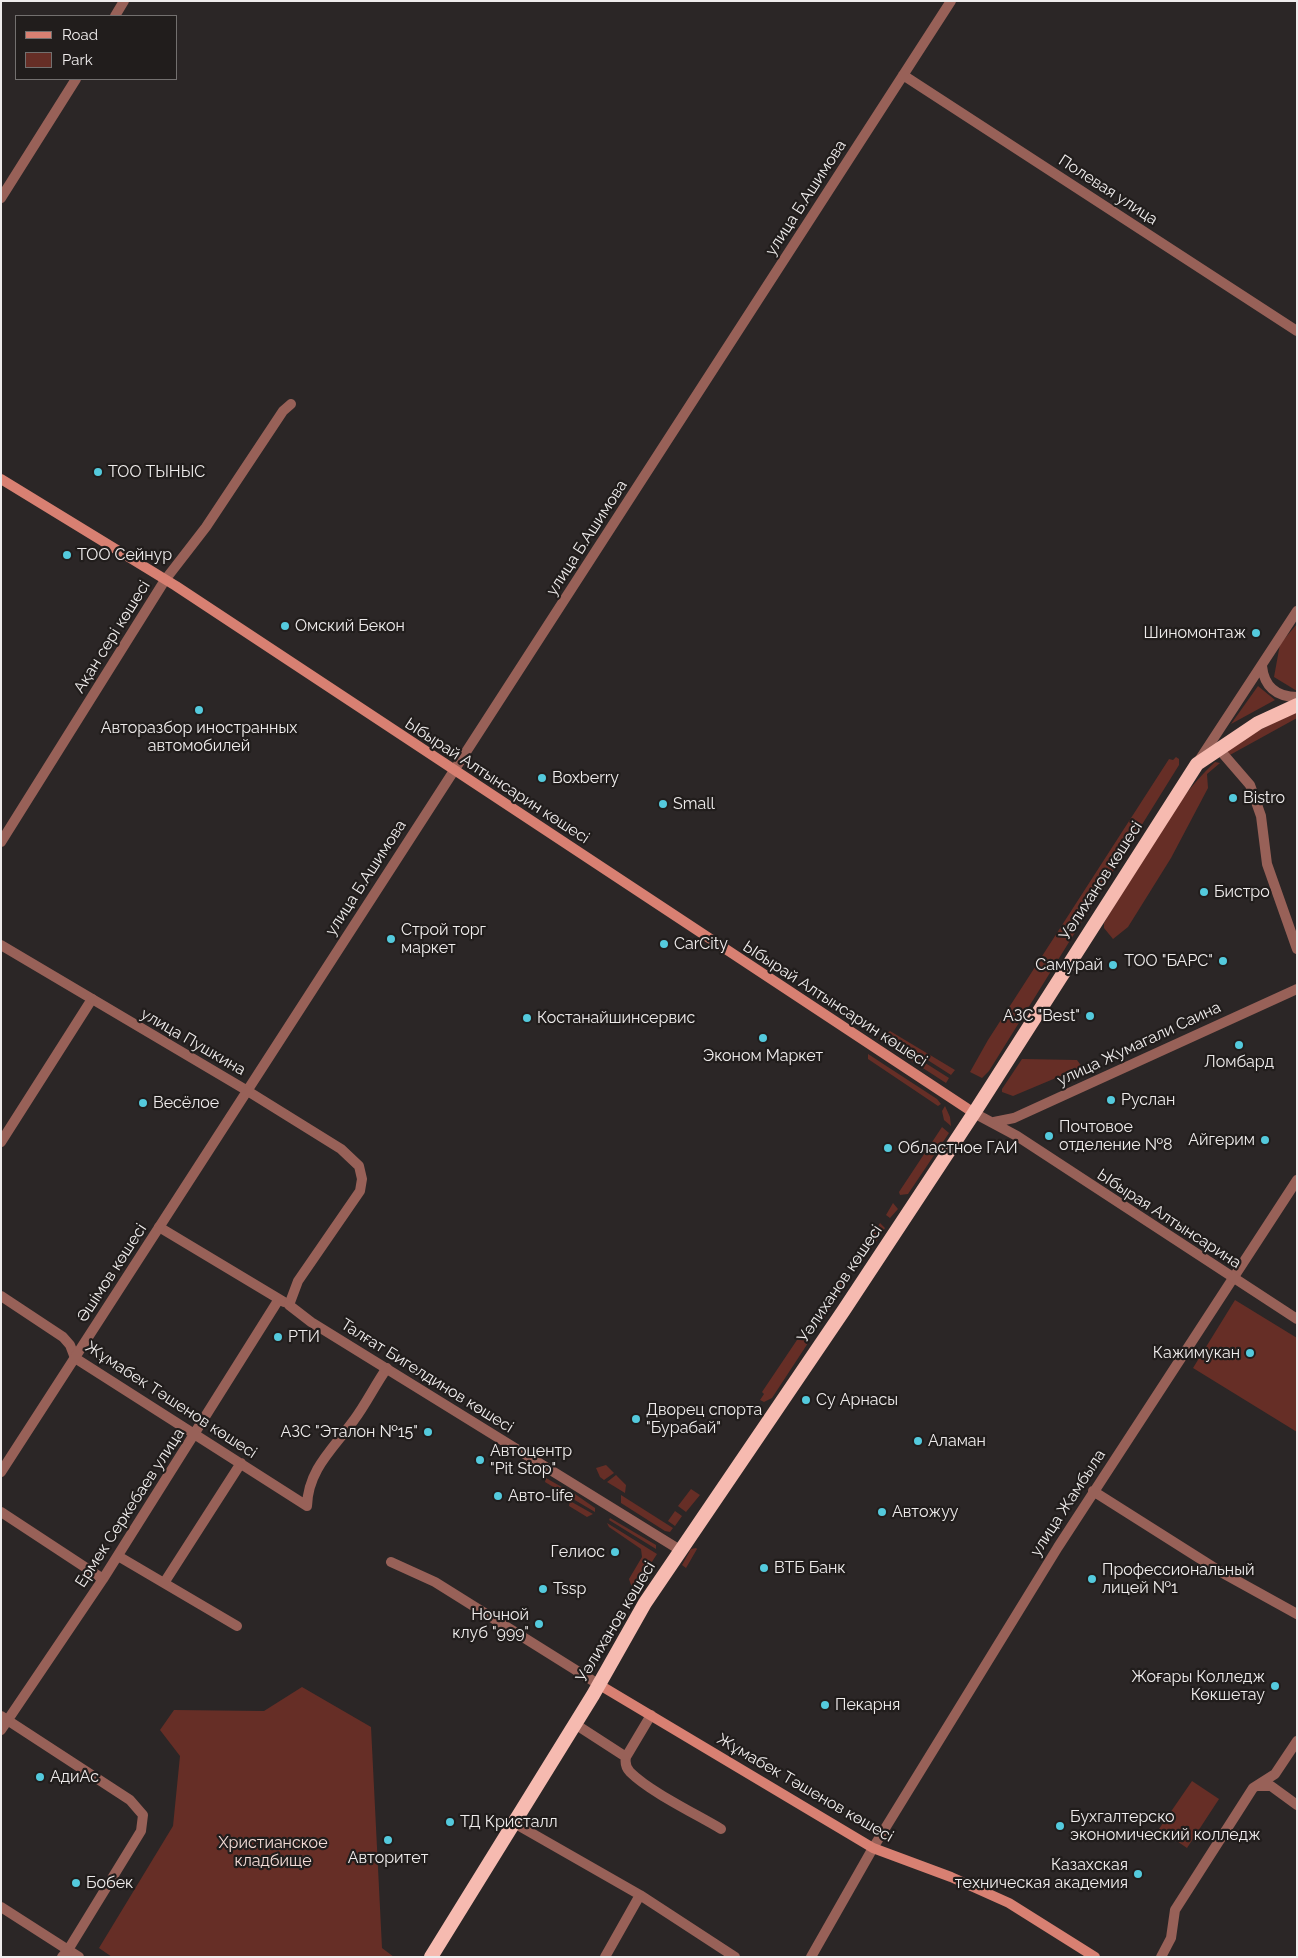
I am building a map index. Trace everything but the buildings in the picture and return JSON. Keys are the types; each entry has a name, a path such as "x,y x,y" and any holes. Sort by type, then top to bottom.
{"highway":[{"name":"Уәлиханов көшесі","path":"431,1957 575,1724 646,1602 844,1310 974,1112 1197,764 1218,748 1258,723 1297,704"},
{"path":"426,1957 585,1700 598,1684"}],"main road":[{"name":"Ыбырай Алтынсарин көшесі","path":"1,480 166,580 974,1112"},
{"name":"Жұмабек Тәшенов көшесі","path":"598,1684 873,1848 952,1876 1009,1903 1095,1957"}],"street":[{"path":"116,15 124,1"},
{"name":"улица Б.Ашимова","path":"246,1090 950,1"},
{"name":"Полевая улица","path":"902,76 1297,331"},
{"path":"1,198 75,80"},
{"name":"Ақан сері көшесі","path":"1,842 166,580 206,527 283,411 291,404"},
{"name":"Уәлиханов көшесі","path":"1197,764 1297,611"},
{"path":"1262,666 1265,681 1271,689 1288,697 1297,697"},
{"path":"1218,748 1250,785 1261,816 1267,864 1297,949"},
{"name":"улица Пушкина","path":"1,946 246,1090 350,1156 359,1166 362,1173 362,1186 357,1196 298,1282 289,1305"},
{"name":"улица Жумагали Саина","path":"994,1122 1014,1118 1297,989"},
{"path":"2,1139 92,1000"},
{"name":"Әшімов көшесі","path":"1,1472 246,1090"},
{"name":"Ыбырая Алтынсарина","path":"974,1112 1017,1136 1297,1319"},
{"name":"улица Жамбыла","path":"812,1957 873,1848 1093,1491 1297,1180"},
{"name":"Талғат Бигелдинов көшесі","path":"159,1227 289,1305 311,1322 680,1550"},
{"name":"Жұмабек Тәшенов көшесі","path":"1,1296 63,1337 70,1345 75,1358 307,1506 309,1486 316,1470 355,1419 387,1368"},
{"name":"Ермек Серкебаев улица","path":"1,1730 4,1719 118,1556 279,1299"},
{"path":"164,1583 242,1463"},
{"path":"1093,1491 1207,1563 1297,1614"},
{"path":"1,1512 103,1579"},
{"path":"118,1556 237,1626"},
{"path":"391,1562 435,1582 598,1684"},
{"path":"651,1715 626,1757 625,1762 629,1771 663,1795 722,1829"},
{"path":"4,1719 130,1800 140,1809 143,1820 141,1831 65,1953"},
{"path":"575,1724 626,1757"},
{"path":"1161,1957 1171,1938 1176,1910 1253,1788 1275,1774 1297,1741"},
{"path":"1253,1788 1263,1785 1271,1786 1297,1805"},
{"path":"514,1823 640,1895 735,1957"},
{"path":"605,1957 640,1895"},
{"path":"1,1908 65,1953 78,1957"}],"green space":[{"path":"1297,624 1297,691 1274,677 1280,644"},
{"path":"1258,686 1275,700 1231,724"},
{"path":"1297,711 1297,718 1228,756 1227,751 1254,733"},
{"path":"1176,757 1179,759 1179,765 989,1071 982,1078 970,1072 988,1040 1169,759 1173,760"},
{"path":"1215,762 1220,763 1207,774 1208,788 1171,858 1128,927 1113,939 1104,928 1104,923 1168,818 1198,779"},
{"path":"890,1031 955,1070 951,1075 887,1034"},
{"path":"881,1035 949,1078 946,1083 878,1039"},
{"path":"868,1054 937,1099 941,1104 938,1106 868,1059"},
{"path":"1022,1059 1077,1060 1082,1067 1013,1096 1002,1092 1002,1089"},
{"path":"945,1106 950,1117 951,1126 944,1120 942,1111"},
{"path":"942,1127 949,1133 908,1194 900,1195 899,1192"},
{"path":"893,1203 898,1209 890,1218 886,1215"},
{"path":"880,1223 885,1228 858,1269 851,1267"},
{"path":"843,1274 848,1278 848,1283 818,1327 810,1323"},
{"name":"Кажимукан","path":"1235,1300 1297,1338 1297,1432 1193,1368"},
{"path":"801,1334 808,1343 772,1398 764,1402 760,1400 764,1394 762,1392"},
{"path":"606,1465 614,1473 604,1480 600,1477 596,1468"},
{"path":"616,1475 626,1485 625,1493 607,1482"},
{"path":"546,1478 567,1490 567,1492 565,1494 545,1482"},
{"path":"691,1489 700,1495 686,1512 678,1506"},
{"path":"572,1492 595,1508 595,1512 568,1496 568,1493"},
{"path":"621,1495 673,1528 670,1532 665,1531 621,1503"},
{"path":"570,1501 593,1514 587,1517 569,1506"},
{"path":"675,1511 682,1516 675,1526 668,1521"},
{"path":"610,1518 656,1545 656,1549 609,1520"},
{"path":"607,1523 657,1554 635,1588 631,1585 629,1579 642,1557 641,1549 609,1527"},
{"path":"696,1548 686,1568 682,1565 691,1549"},
{"name":"Христианское кладбище","path":"302,1687 371,1727 382,1948 394,1957 112,1957 99,1948 173,1826 180,1756 160,1730 174,1710 264,1711"},
{"path":"1192,1781 1219,1799 1187,1848 1159,1829"}],"place":[{"name":"ТОО ТЫНЫС","path":"98,472"},
{"name":"ТОО Сейнур","path":"67,555"},
{"name":"Омский Бекон","path":"285,626"},
{"name":"Шиномонтаж","path":"1256,633"},
{"name":"Авторазбор иностранных автомобилей","path":"199,710"},
{"name":"Boxberry","path":"542,778"},
{"name":"Bistro","path":"1233,798"},
{"name":"Small","path":"663,804"},
{"name":"Бистро","path":"1204,892"},
{"name":"Строй торг маркет","path":"391,939"},
{"name":"CarCity","path":"664,944"},
{"name":"ТОО \"БАРС\"","path":"1223,961"},
{"name":"Самурай","path":"1113,965"},
{"name":"АЗС \"Best\"","path":"1090,1016"},
{"name":"Костанайшинсервис","path":"527,1018"},
{"name":"Эконом Маркет","path":"763,1038"},
{"name":"Ломбард","path":"1239,1045"},
{"name":"Руслан","path":"1111,1100"},
{"name":"Весёлое","path":"143,1103"},
{"name":"Почтовое отделение №8","path":"1049,1136"},
{"name":"Айгерим","path":"1265,1140"},
{"name":"Областное ГАИ","path":"888,1148"},
{"name":"РТИ","path":"278,1337"},
{"name":"Кажимукан","path":"1250,1353"},
{"name":"Су Арнасы","path":"806,1400"},
{"name":"Дворец спорта \"Бурабай\"","path":"636,1419"},
{"name":"АЗС \"Эталон №15\"","path":"428,1432"},
{"name":"Аламан","path":"918,1441"},
{"name":"Автоцентр \"Pit Stop\"","path":"480,1460"},
{"name":"Авто-life","path":"498,1496"},
{"name":"Автожуу","path":"882,1512"},
{"name":"Гелиос","path":"615,1552"},
{"name":"ВТБ Банк","path":"764,1568"},
{"name":"Профессиональный лицей №1","path":"1092,1579"},
{"name":"Tssp","path":"543,1589"},
{"name":"Ночной клуб \"999\"","path":"539,1624"},
{"name":"Жоғары Колледж Көкшетау","path":"1275,1686"},
{"name":"Пекарня","path":"825,1705"},
{"name":"АдиАс","path":"40,1777"},
{"name":"ТД Кристалл","path":"450,1822"},
{"name":"Бухгалтерско экономический колледж","path":"1060,1826"},
{"name":"Авторитет","path":"388,1840"},
{"name":"Казахская техническая академия","path":"1138,1874"},
{"name":"Бобек","path":"76,1883"}]}
